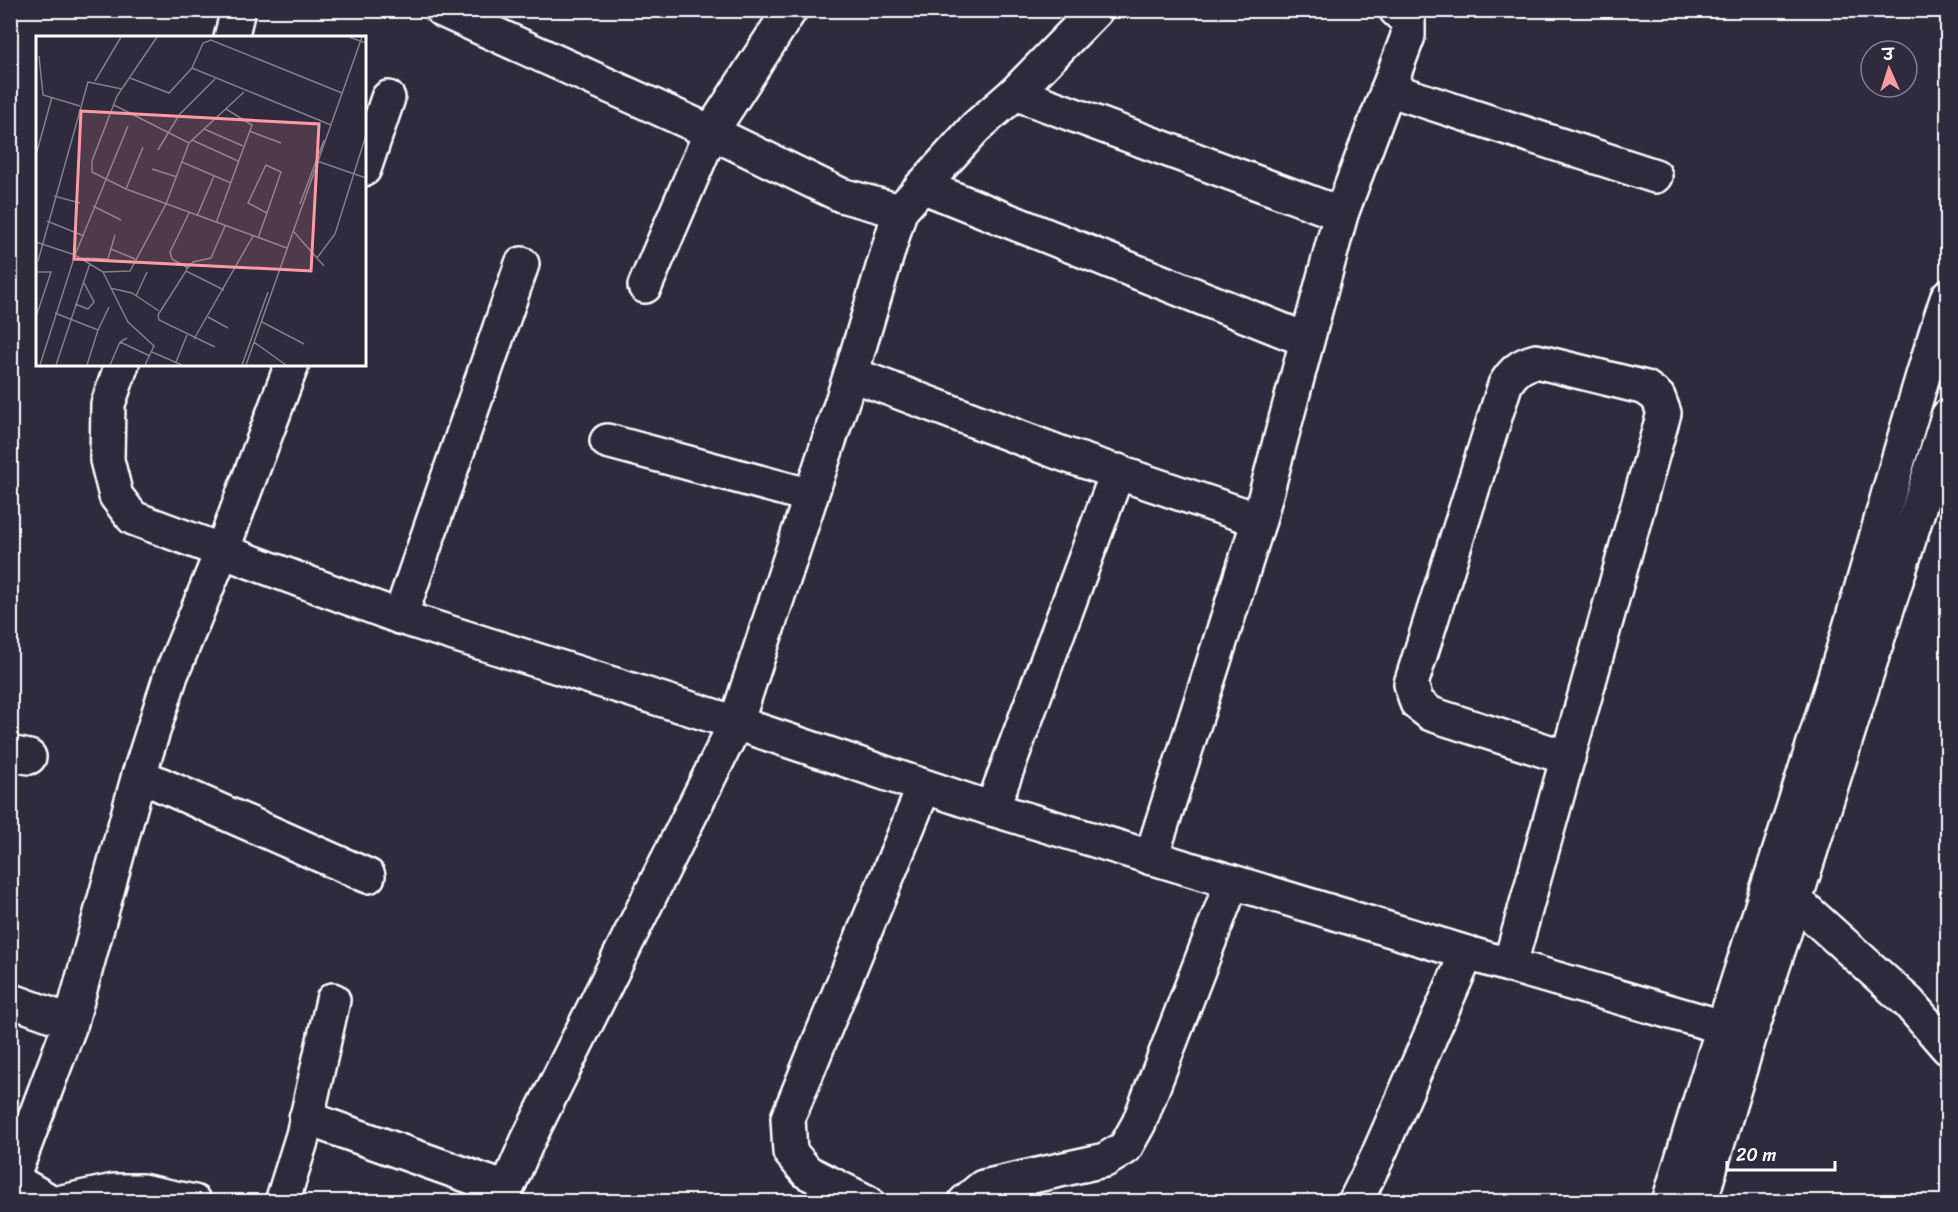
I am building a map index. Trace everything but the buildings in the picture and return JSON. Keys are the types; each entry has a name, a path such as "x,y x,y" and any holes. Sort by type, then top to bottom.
{"street":[{"path":"232,36 238,10"},
{"path":"442,10 711,132 841,195 900,211"},
{"path":"645,286 711,132 790,10"},
{"path":"306,1118 503,1195 736,723 851,374 900,211 976,127 1015,93 1096,10"},
{"path":"1151,858 1259,520 1341,214 1408,36 1408,21 1396,10"},
{"path":"1388,89 1655,176"},
{"path":"1015,93 1341,214"},
{"path":"366,163 388,98"},
{"path":"922,186 1308,340"},
{"path":"400,617 522,264"},
{"path":"1700,1202 1736,1031 1845,644 1946,303"},
{"path":"1509,964 1568,758 1664,413 1658,397 1647,388 1536,362 1523,365 1511,374 1505,385 1411,684 1417,703 1431,714 1568,758"},
{"path":"121,366 108,404 107,460 116,496 133,518 400,617 736,723 992,809 1467,953 1736,1031"},
{"path":"51,1202 11,1180 70,1022 139,775 171,675 222,551 291,366"},
{"path":"851,374 1063,454 1259,520"},
{"path":"1669,1202 1736,1031 1796,900 1947,416"},
{"path":"607,441 811,496"},
{"path":"992,809 1118,471"},
{"path":"139,775 369,876"},
{"path":"867,1202 807,1172 790,1152 788,1118 924,787"},
{"path":"965,1202 983,1186 1105,1160 1125,1148 1139,1123 1232,882"},
{"path":"1796,900 1908,1002 1947,1048"},
{"path":"1355,1202 1376,1160 1467,953"},
{"path":"10,1000 70,1022"},
{"path":"282,1202 306,1118 333,1000"},
{"path":"62,1202 114,1191 142,1191 194,1202"}]}
